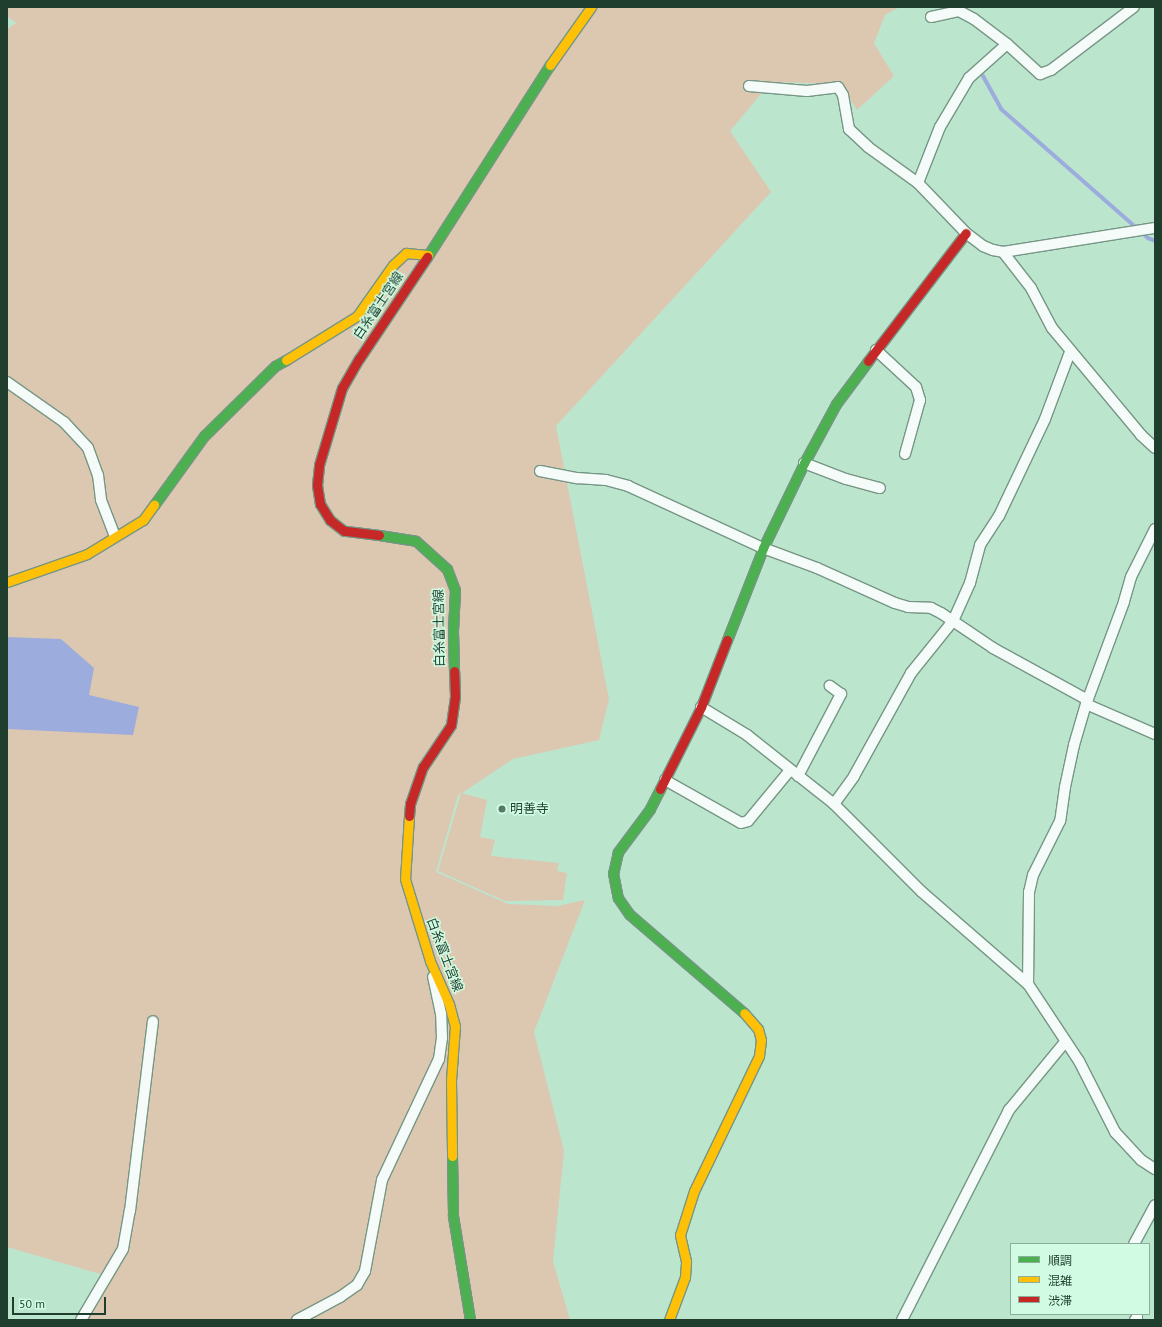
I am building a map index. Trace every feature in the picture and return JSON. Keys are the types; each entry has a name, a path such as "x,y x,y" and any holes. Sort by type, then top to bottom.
{"street":[{"name":"白糸富士宮線","path":"470,1320 459,1261 453,1216 451,1080 455,1026 444,991 430,961 405,879 410,804 423,766 451,725 455,696 453,631 455,590 447,569 430,551 416,541 400,537 344,530 330,520 320,504 317,485 319,465 342,388 359,359 428,256 559,51 591,7"},
{"path":"931,17 959,11 1007,44 1040,74 1051,70 1134,7"},
{"path":"918,183 940,127 969,78 1007,44"},
{"path":"749,86 806,91 838,87 843,94 849,129 868,147 918,183 966,233 983,246 1002,252 1152,228"},
{"path":"669,1320 685,1277 686,1260 680,1235 692,1198 759,1056 761,1040 758,1029 748,1017 683,959 628,914 618,898 613,873 618,852 650,809 701,707 763,548 804,463 836,404 966,233"},
{"path":"1002,252 1031,288 1052,328 1070,352 1141,435 1155,448"},
{"path":"7,582 87,554 143,520 204,436 275,366 357,316 393,265 406,253 428,256"},
{"path":"876,350 916,387 920,400 906,454"},
{"path":"834,804 854,776 911,673 953,621 970,583 980,545 999,516 1045,419 1070,352"},
{"path":"7,382 64,422 88,448 98,475 100,500 115,536"},
{"path":"804,463 846,479 880,488"},
{"path":"540,471 577,478 606,480 628,486 763,548 817,568 895,603 908,607 931,608 993,648 1087,702 1155,734"},
{"path":"1028,984 1029,892 1033,875 1060,821 1072,752 1087,702 1124,602 1131,577 1155,529"},
{"path":"665,780 740,824 748,821 794,773 841,694 830,686"},
{"path":"701,707 747,735 834,804 922,892 1028,984 1079,1061 1115,1132 1141,1160 1155,1169"},
{"path":"297,1320 340,1298 357,1285 365,1271 382,1180 439,1059 442,1038 441,1014 430,961"},
{"path":"81,1320 123,1248 130,1211 153,1021"},
{"path":"902,1320 1009,1110 1065,1042"},
{"path":"1135,1243 1155,1205"}],"shaded area":[{"path":"7,7 900,7 885,15 874,43 894,76 857,110 841,84 771,82 730,131 771,192 556,426 609,699 599,740 513,759 462,793 487,800 480,837 495,840 491,856 559,863 557,871 567,873 563,900 505,901 438,871 461,793 458,795 436,872 508,904 558,906 585,900 534,1032 564,1151 553,1261 570,1320 77,1320 107,1276 7,1247 7,29 16,23 7,16"}],"water":[{"path":"7,637 61,639 94,668 89,695 139,707 133,735 7,729"}],"waterway":[{"path":"983,76 1001,109 1148,238 1155,241"}],"traffic: fast":[{"path":"427,257 550,65"},
{"path":"154,505 204,436 275,366 286,360"},
{"path":"727,640 763,548 804,463 836,404 868,361"},
{"path":"379,535 416,541 447,569 455,590 453,631 454,671"},
{"path":"660,789 650,809 618,852 613,873 618,898 629,914 744,1013"},
{"path":"452,1156 453,1216 470,1320"}],"traffic: slow":[{"path":"550,65 591,7"},
{"path":"286,360 357,316 393,265 406,253 428,255"},
{"path":"7,582 87,554 143,520 154,505"},
{"path":"409,816 405,879 430,961 449,1004 455,1026 451,1080 452,1156"},
{"path":"669,1320 685,1277 686,1261 680,1235 694,1191 759,1056 761,1040 758,1029 744,1013"}],"traffic: jam":[{"path":"868,361 966,233"},
{"path":"379,535 344,531 330,520 320,504 317,485 319,465 342,388 359,359 427,257"},
{"path":"660,789 701,707 727,640"},
{"path":"409,816 410,804 423,767 451,725 455,696 454,671"}],"place":[{"name":"明善寺","path":"502,809"}]}
